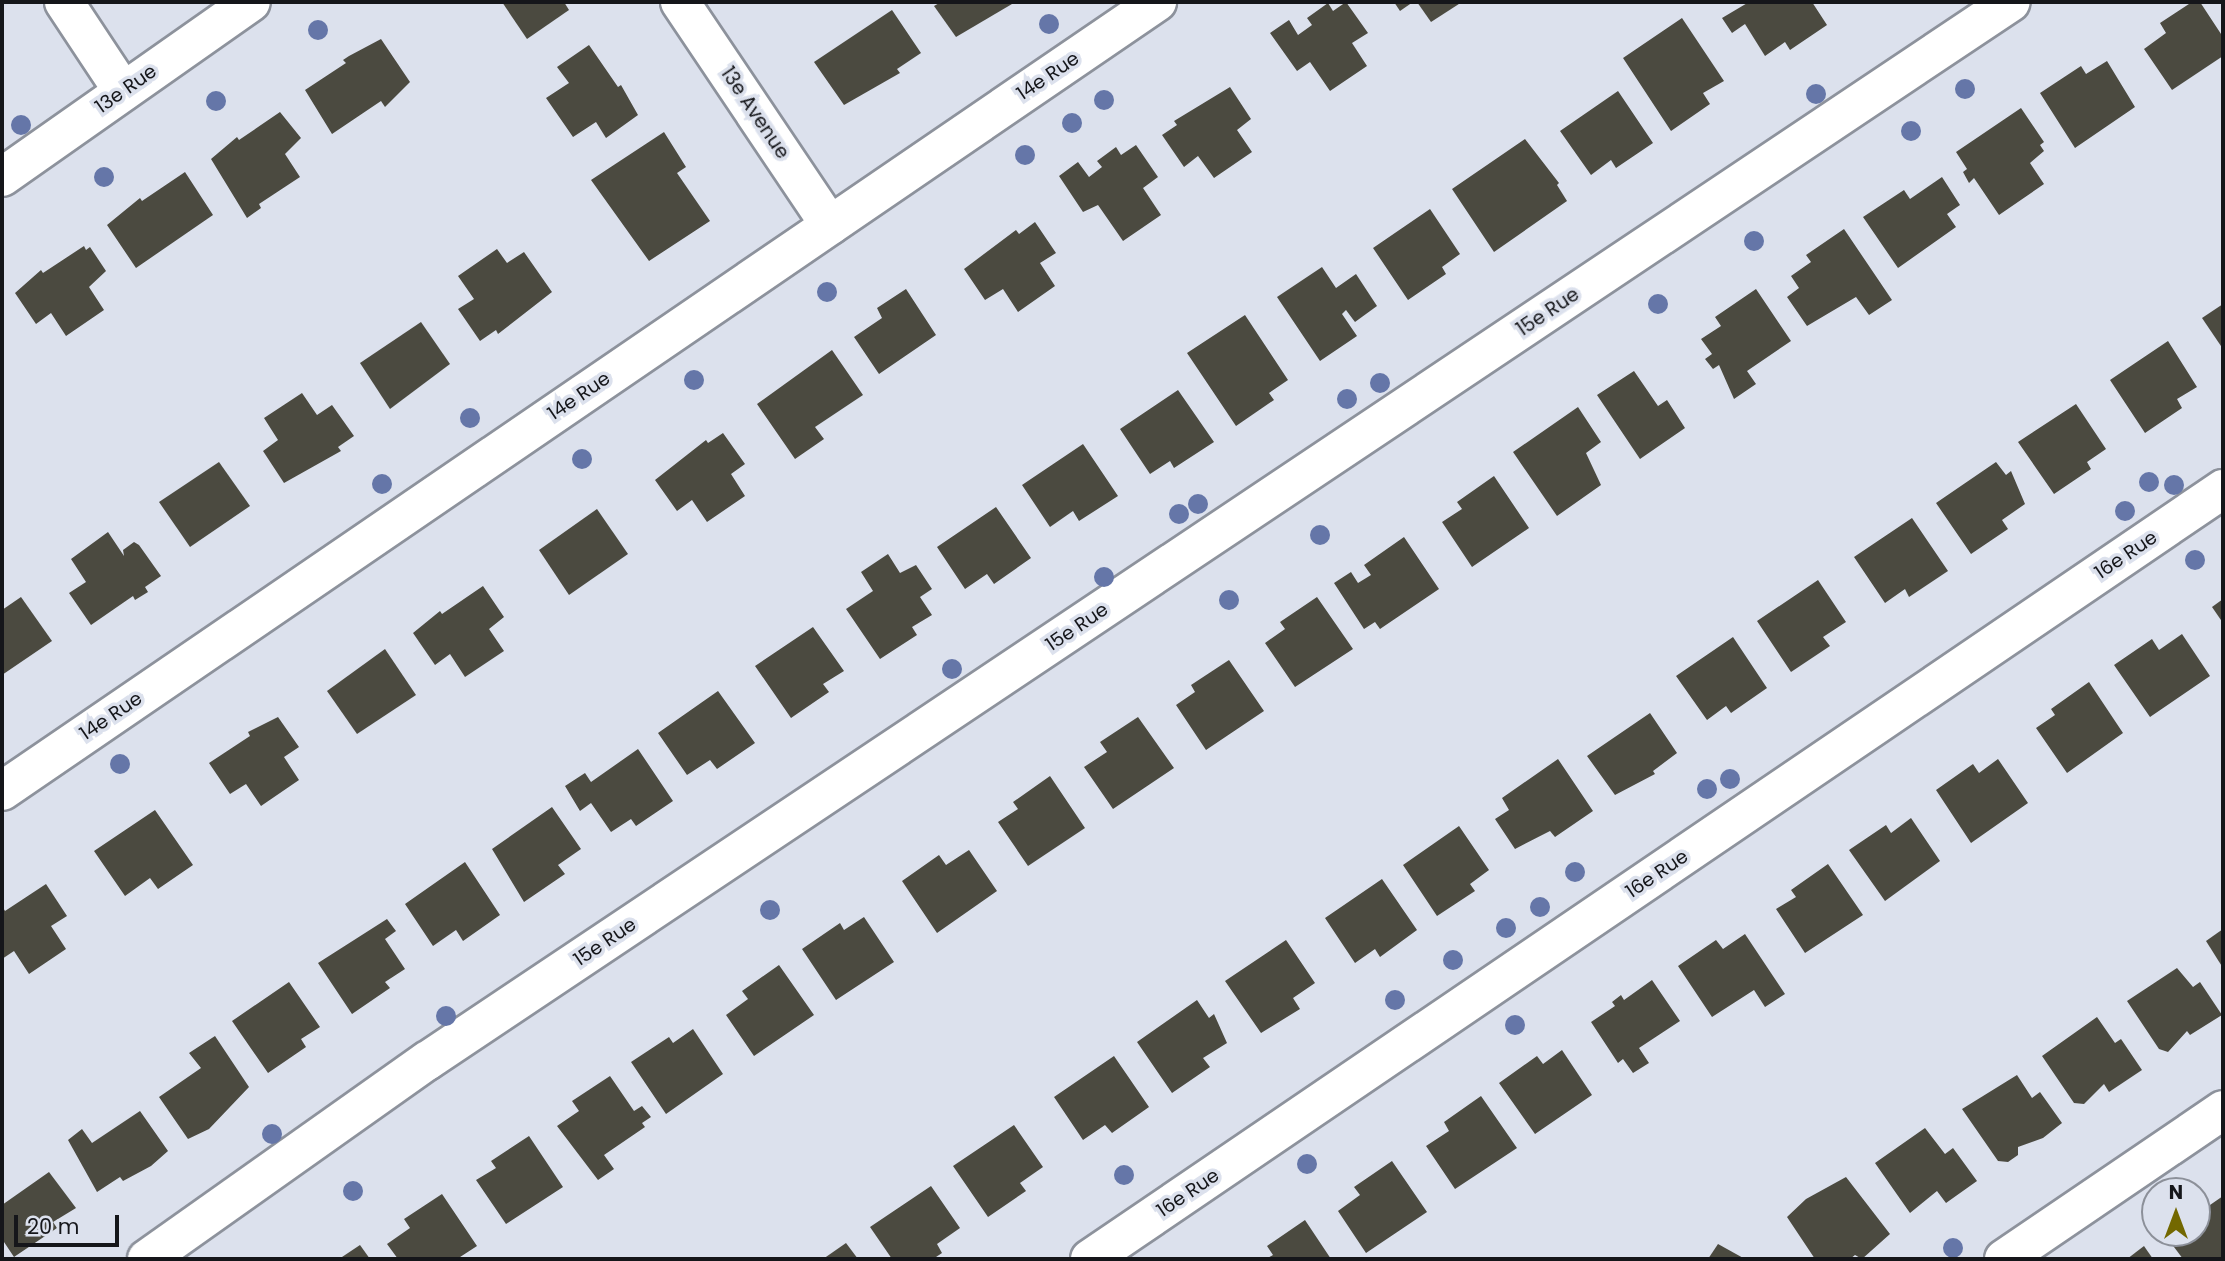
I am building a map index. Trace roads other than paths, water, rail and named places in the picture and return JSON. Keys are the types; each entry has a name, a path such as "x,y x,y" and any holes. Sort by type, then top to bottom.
{"street":[{"path":"64,2 123,92"},
{"name":"13e Rue","path":"2,177 251,2"},
{"name":"13e Avenue","path":"680,2 830,225"},
{"name":"14e Rue","path":"2,791 1157,2"},
{"name":"15e Rue","path":"147,1259 427,1061 2011,2"},
{"name":"16e Rue","path":"1090,1259 2223,489"},
{"path":"2004,1259 2223,1110"}]}
